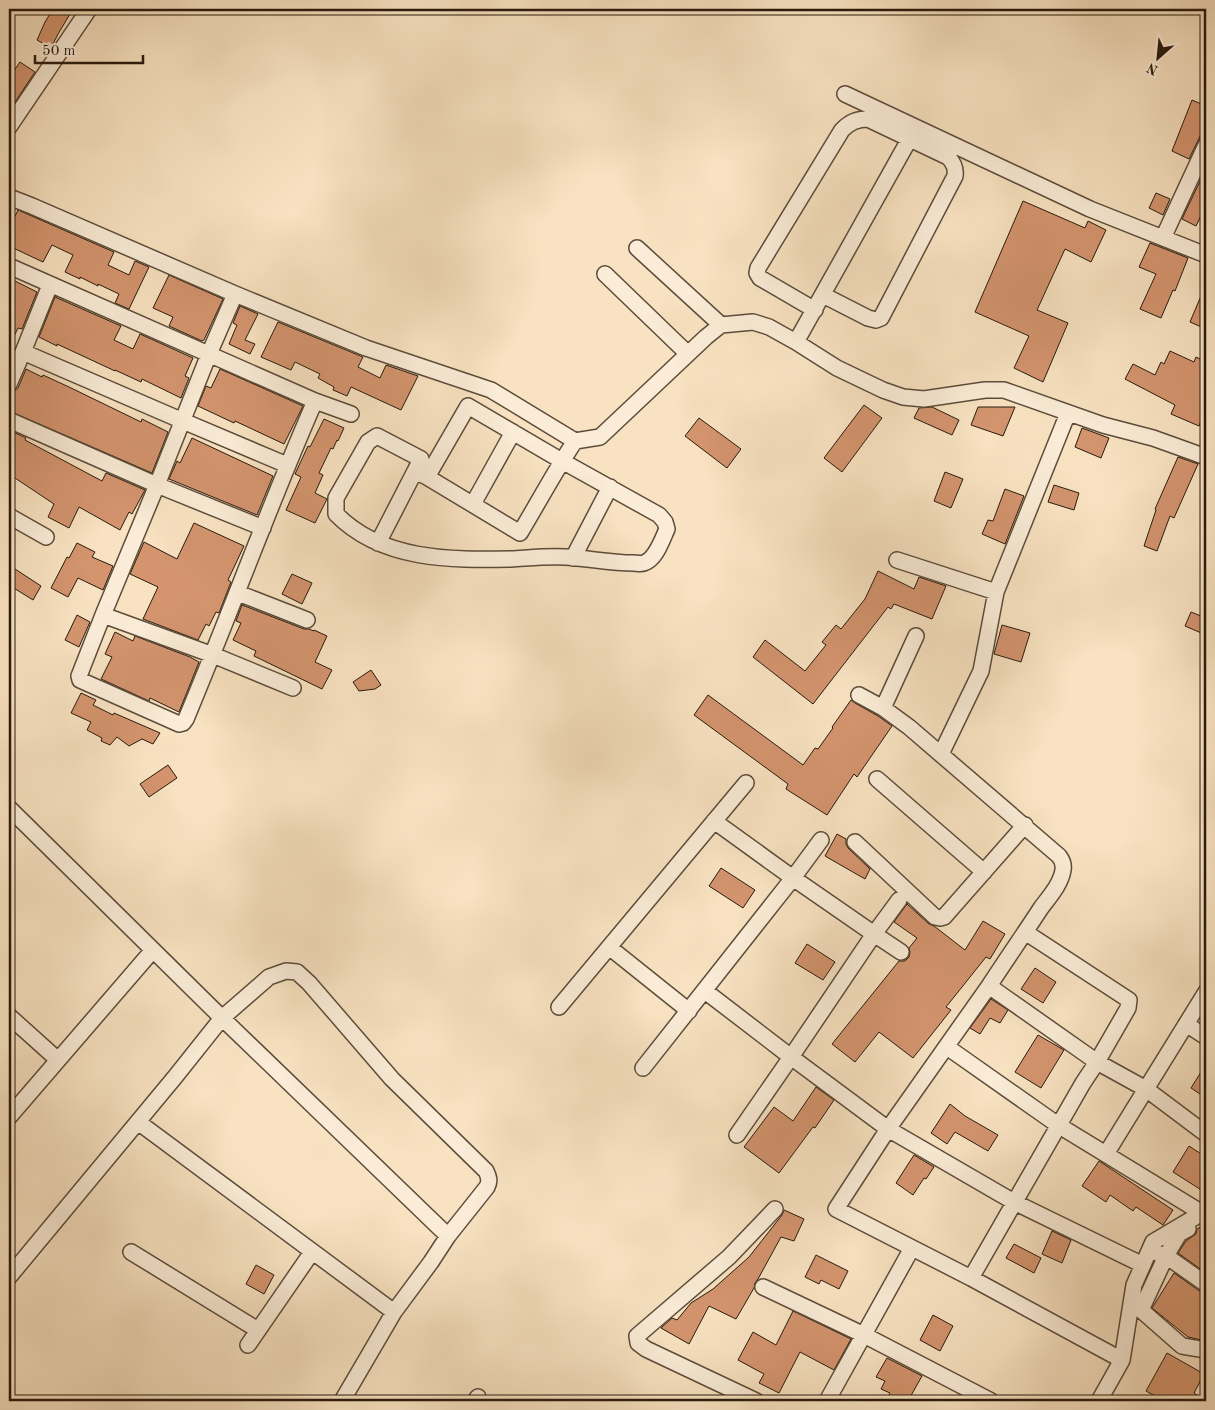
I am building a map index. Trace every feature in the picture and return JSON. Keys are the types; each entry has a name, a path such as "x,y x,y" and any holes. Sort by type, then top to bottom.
{"street":[{"path":"9,127 89,9"},
{"path":"845,94 1090,209 1163,238 1204,250"},
{"path":"815,310 760,278 756,273 842,130 848,124 858,119 868,119 948,157 953,162 956,170 955,176 881,318 876,320 868,318 823,295"},
{"path":"796,342 910,138"},
{"path":"1163,238 1206,145"},
{"path":"9,197 366,348 491,390 575,441 600,437 706,337 721,326 752,322 769,328 796,342 837,368 902,397 924,399 985,390 1004,390 1103,425 1153,438 1206,457"},
{"path":"637,248 721,326"},
{"path":"9,266 315,401 351,414"},
{"path":"605,274 688,354"},
{"path":"9,384 24,352 50,285"},
{"path":"235,294 103,614 79,678 82,681 179,724 184,723 238,593 287,465 315,401"},
{"path":"24,352 287,465"},
{"path":"378,543 468,406 485,388"},
{"path":"422,474 421,459 377,436 368,442 336,498 336,514 344,522 378,543 416,554 435,557 472,559 564,557 644,563 653,556 667,529 660,515 468,406"},
{"path":"941,754 981,670 996,592 1068,413"},
{"path":"9,420 157,485 263,528"},
{"path":"473,504 513,432"},
{"path":"525,558 520,534 575,441"},
{"path":"422,474 520,534"},
{"path":"573,558 610,488"},
{"path":"9,516 46,536"},
{"path":"897,560 996,592"},
{"path":"238,593 308,620"},
{"path":"103,614 213,655 293,688"},
{"path":"883,708 916,636"},
{"path":"860,694 909,727 1025,825 1059,856 1062,860 1063,872 1058,883 989,986 888,1129 836,1209 971,1278 1122,1360"},
{"path":"877,779 984,872"},
{"path":"559,1007 746,783"},
{"path":"9,808 222,1018 448,1236"},
{"path":"714,822 901,952"},
{"path":"855,842 935,917 940,918 944,917 1025,825"},
{"path":"643,1068 821,840"},
{"path":"737,1135 899,900"},
{"path":"971,1278 1082,1082 1097,1062 1128,1008 1129,1000 1025,932"},
{"path":"609,947 689,1011"},
{"path":"9,1117 153,950"},
{"path":"9,1277 222,1018 269,976 286,971 297,972 309,982 392,1079 489,1176 487,1187 448,1236 394,1312 342,1401"},
{"path":"989,986 1097,1062 1146,1089 1206,1134"},
{"path":"705,990 888,1129 1014,1202 1143,1265"},
{"path":"1106,1154 1206,992"},
{"path":"9,1016 58,1060"},
{"path":"1186,1024 1206,1037"},
{"path":"946,1047 1058,1125 1205,1215"},
{"path":"138,1122 394,1312"},
{"path":"756,1401 646,1349 638,1343 638,1336 729,1257 775,1209"},
{"path":"1205,1215 1153,1242 1134,1285 1136,1312 1182,1346 1206,1350"},
{"path":"1099,1401 1122,1360 1136,1312 1166,1256 1179,1234 1205,1215"},
{"path":"827,1401 912,1248"},
{"path":"1150,1249 1166,1256 1206,1284"},
{"path":"131,1252 258,1330"},
{"path":"248,1345 312,1252"},
{"path":"763,1287 864,1335 991,1401"}],"building":[{"path":"53,9 73,9 51,48 37,40"},
{"path":"20,62 35,72 15,102 9,98 9,78"},
{"path":"1192,100 1206,106 1206,124 1189,159 1172,151"},
{"path":"1201,179 1206,182 1206,205 1196,226 1182,219"},
{"path":"1156,193 1170,199 1163,215 1149,208"},
{"path":"1023,201 1085,228 1088,221 1106,230 1091,262 1065,249 1037,310 1068,323 1043,382 1014,368 1029,336 975,312"},
{"path":"18,210 114,252 108,265 129,275 135,261 149,267 129,309 115,303 119,294 65,272 73,255 52,245 43,262 9,246 9,229"},
{"path":"1150,243 1188,258 1175,291 1173,290 1161,318 1140,309 1156,274 1139,267"},
{"path":"169,275 223,299 204,340 202,341 169,326 173,317 153,308"},
{"path":"9,278 37,292 22,329 18,328 9,347"},
{"path":"1206,284 1206,329 1190,322"},
{"path":"55,297 121,326 114,340 133,349 140,334 193,358 185,376 189,378 181,398 142,379 141,382 39,337"},
{"path":"240,306 258,314 245,340 255,344 250,354 229,344 237,325 233,323"},
{"path":"278,322 363,357 358,367 380,378 386,365 418,376 401,410 351,387 347,396 333,390 334,387 318,378 320,374 295,362 291,370 261,357"},
{"path":"1170,351 1194,362 1196,357 1206,362 1206,407 1199,426 1171,414 1175,405 1125,379 1133,364 1155,375 1161,362 1164,364"},
{"path":"26,369 42,377 43,375 141,422 142,419 168,432 152,473 9,411 9,399 18,388"},
{"path":"220,369 303,406 284,444 198,406 206,386 211,388"},
{"path":"864,405 882,418 842,472 824,458"},
{"path":"932,407 959,420 952,435 914,418 919,408"},
{"path":"978,407 1015,407 1003,436 971,425"},
{"path":"699,418 741,449 727,468 685,436"},
{"path":"324,419 344,428 333,449 331,448 319,473 323,475 315,493 327,499 315,523 286,510 301,477 295,474 308,446 310,447"},
{"path":"1082,428 1109,438 1101,458 1075,447"},
{"path":"9,430 102,481 106,473 145,490 132,514 129,512 120,530 79,507 69,528 48,517 54,504 9,474"},
{"path":"192,438 273,476 257,515 169,479 177,461 180,463"},
{"path":"1178,457 1198,464 1174,518 1170,516 1157,551 1144,546 1155,509"},
{"path":"945,472 963,479 951,508 934,501"},
{"path":"1054,485 1079,493 1074,510 1048,502"},
{"path":"1005,489 1024,496 1005,544 982,534 988,520 993,521"},
{"path":"194,523 244,546 228,580 231,582 219,613 216,612 209,626 206,624 198,640 143,619 158,587 130,574 144,542 177,559"},
{"path":"77,543 95,552 92,557 113,566 103,590 78,578 68,597 51,588 67,557 69,558"},
{"path":"9,565 41,586 33,600 9,585"},
{"path":"878,571 914,589 919,577 946,586 932,619 894,604 891,609 888,607 813,704 753,657 765,640 805,671 826,645 822,642 836,625 841,629 865,599"},
{"path":"292,574 312,583 302,604 282,594"},
{"path":"242,605 327,636 315,662 332,670 322,689 254,656 256,651 233,640 241,623 236,621"},
{"path":"1191,612 1206,618 1206,635 1185,626"},
{"path":"77,615 90,622 79,647 65,640"},
{"path":"1002,625 1030,633 1021,662 994,654"},
{"path":"115,632 133,641 135,636 199,662 179,712 150,698 149,701 101,679 112,657 105,654"},
{"path":"371,670 381,685 375,689 359,691 353,682"},
{"path":"81,693 96,700 93,705 113,715 114,713 160,733 153,744 142,739 129,746 117,737 110,745 101,741 102,738 87,730 91,722 71,713"},
{"path":"708,695 803,765 815,748 818,749 851,700 892,726 857,777 854,774 827,815 786,789 788,784 694,715"},
{"path":"168,765 177,778 149,797 140,784"},
{"path":"837,834 846,839 848,848 870,869 865,879 825,856"},
{"path":"721,868 755,890 743,908 709,886"},
{"path":"907,904 929,924 965,950 983,921 1005,934 990,959 986,957 946,1007 951,1010 913,1058 879,1032 855,1062 832,1044 899,961 905,961 909,957 909,948 917,938 894,922"},
{"path":"807,944 835,962 823,980 795,963"},
{"path":"1035,968 1056,982 1043,1003 1021,989"},
{"path":"991,999 1008,1010 1000,1023 990,1018 980,1034 970,1028"},
{"path":"1038,1035 1064,1050 1041,1088 1015,1072"},
{"path":"1206,1064 1206,1098 1191,1088"},
{"path":"816,1087 834,1100 815,1128 813,1127 779,1173 744,1147 774,1107 793,1121"},
{"path":"950,1104 965,1116 998,1135 988,1151 955,1132 947,1144 931,1133"},
{"path":"1189,1146 1206,1157 1206,1193 1173,1172"},
{"path":"914,1155 934,1167 913,1195 896,1183"},
{"path":"1099,1161 1173,1210 1163,1225 1136,1207 1133,1211 1110,1195 1106,1202 1082,1186"},
{"path":"784,1210 804,1219 794,1241 781,1237 736,1319 709,1306 689,1344 661,1328 672,1318 677,1320 691,1303 713,1289 749,1257"},
{"path":"1206,1224 1206,1273 1178,1253 1186,1241 1196,1234 1197,1229"},
{"path":"1052,1231 1071,1240 1062,1263 1042,1254"},
{"path":"1014,1244 1041,1258 1034,1273 1006,1258"},
{"path":"816,1255 848,1271 839,1289 821,1280 819,1284 805,1277"},
{"path":"256,1265 274,1275 264,1294 246,1284"},
{"path":"1174,1273 1201,1292 1206,1293 1206,1341 1188,1337 1152,1308"},
{"path":"793,1311 851,1339 834,1370 800,1352 779,1393 759,1383 764,1374 738,1360 753,1332 776,1345"},
{"path":"933,1315 953,1326 940,1351 920,1340"},
{"path":"1167,1353 1204,1374 1194,1393 1206,1401 1153,1401 1155,1396 1146,1391"},
{"path":"887,1358 922,1376 908,1401 885,1401 890,1393 881,1389 885,1381 876,1377"}]}
